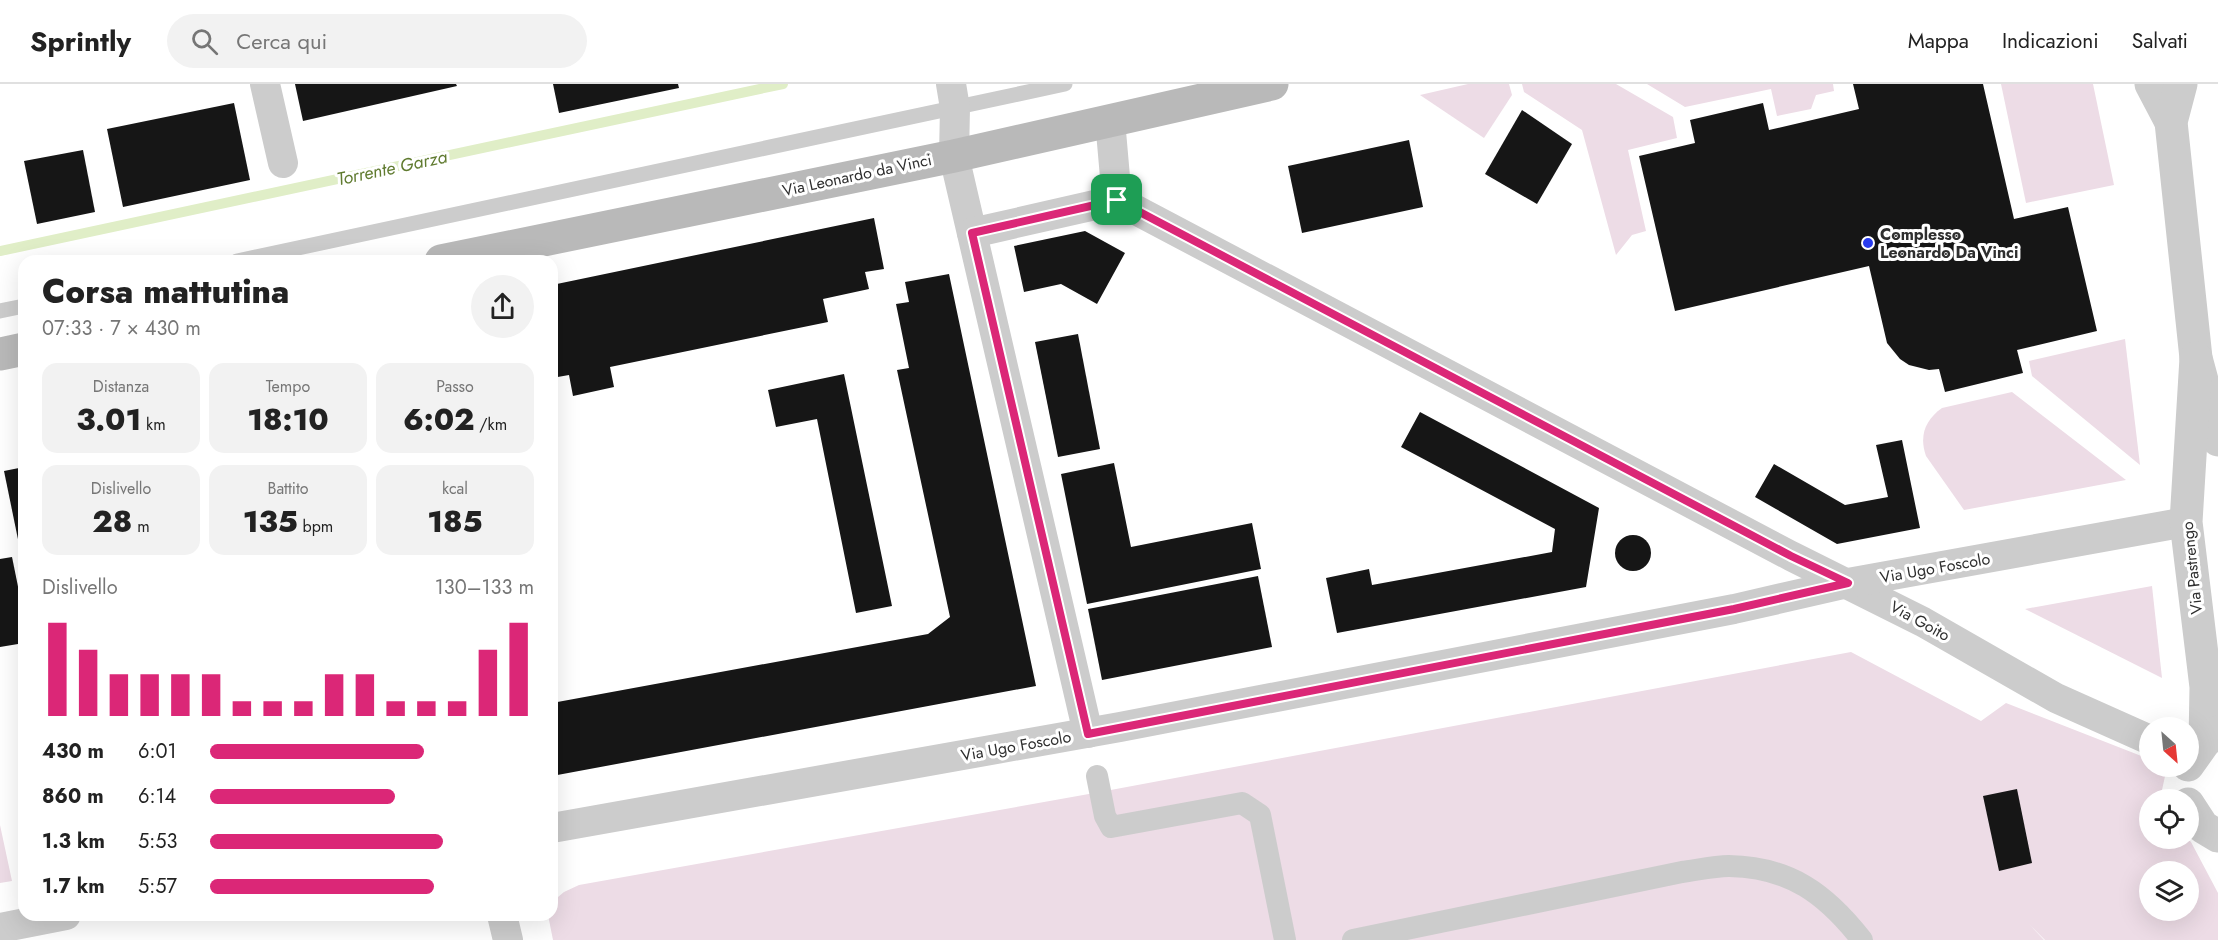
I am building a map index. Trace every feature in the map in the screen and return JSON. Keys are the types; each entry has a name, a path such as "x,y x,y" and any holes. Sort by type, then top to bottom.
{"main road":[{"name":"Via Leonardo da Vinci","path":"470,255 954,156 1272,84"},
{"path":"0,354 18,350"}],"street":[{"path":"265,84 283,163"},
{"path":"2151,84 2171,122"},
{"name":"Via Pastrengo","path":"2181,84 2171,122 2196,358 2218,440"},
{"path":"953,96 954,156 1088,734"},
{"path":"972,233 1117,200 1110,120"},
{"name":"Via Goito","path":"1117,200 1780,550 1923,622 2056,698 2139,735"},
{"name":"Via Pastrengo","path":"2196,358 2186,522 2206,687 2199,738"},
{"name":"Via Ugo Foscolo","path":"558,827 1088,734 1734,609 1848,583 2186,522"},
{"path":"1097,776 1105,816 1111,827 1242,803 1260,815 1285,940"},
{"path":"1353,940 1683,872 1727,866 1773,870 1812,888 1843,916 1862,940"},
{"path":"0,928 38,930 55,921"},
{"path":"503,921 508,940"}],"lane":[{"path":"263,255 953,96 1065,84"},
{"path":"0,311 18,307"}],"shaded area":[{"path":"1468,84 1509,84 1512,95 1484,138 1420,95"},
{"path":"1522,84 1616,84 1673,117 1677,138 1628,150 1646,231 1632,235 1616,255 1582,130 1524,92"},
{"path":"1647,84 1833,84 1834,91 1816,95 1811,109 1777,116 1771,89 1685,107"},
{"path":"2001,84 2093,84 2114,185 2026,203"},
{"path":"2125,339 2140,465 2032,376 2029,361"},
{"path":"2012,392 2126,480 1964,510 1926,456 1923,442 1925,429 1931,418 1942,408"},
{"path":"2152,586 2162,678 2025,609"},
{"path":"1851,652 1981,721 2006,703 2139,755 2139,777 2165,777 2162,789 2139,789 2139,849 2195,849 2218,893 2218,940 2045,940 2029,924 2044,940 553,940 549,921 558,921 558,897 579,885 1100,792"},
{"path":"0,825 12,881 0,883"}],"building":[{"path":"295,84 456,84 457,86 303,121"},
{"path":"553,84 678,84 679,88 559,113"},
{"name":"Complesso Leonardo Da Vinci","path":"1853,84 1983,84 2014,219 2068,207 2097,331 2017,350 2023,373 1945,392 1939,369 1929,370 1909,365 1900,359 1887,343 1869,266 1675,311 1639,156 1695,143 1690,120 1763,103 1769,130 1859,109"},
{"path":"234,103 250,180 123,207 107,129"},
{"path":"1522,110 1572,144 1537,204 1485,174"},
{"path":"1409,140 1423,207 1302,233 1288,166"},
{"path":"83,150 95,212 37,224 24,161"},
{"path":"874,218 884,269 865,272 869,289 823,299 828,322 610,367 614,387 573,396 569,375 558,377 558,284"},
{"path":"1085,231 1125,253 1097,304 1061,284 1024,292 1014,246"},
{"path":"949,274 1036,686 558,775 558,702 928,634 950,617 897,370 909,368 896,304 909,302 905,282"},
{"path":"1078,334 1100,449 1058,457 1035,342"},
{"path":"844,374 892,606 856,613 817,419 776,427 768,390"},
{"path":"1420,412 1599,508 1586,587 1337,633 1326,578 1369,569 1372,585 1552,552 1555,529 1401,447"},
{"path":"1902,440 1920,528 1837,544 1755,497 1774,464 1845,505 1888,497 1876,445"},
{"path":"1114,463 1131,547 1252,523 1261,569 1087,604 1061,474"},
{"path":"18,468 18,539 4,471"},
{"path":"1633,535 1645,541 1651,553 1645,565 1633,571 1621,565 1615,553 1621,541"},
{"path":"12,557 18,586 18,644 0,647 0,559"},
{"path":"1258,576 1272,647 1102,680 1088,609"},
{"path":"2017,789 2032,863 1999,871 1983,796"}],"waterway":[{"name":"Torrente Garza","path":"0,251 783,84"}],"place":[{"name":"Complesso Leonardo Da Vinci","path":"1868,243"}],"route":[{"path":"1117,200 1791,556 1848,583 1734,609 1088,734 972,233 1117,200"}]}
